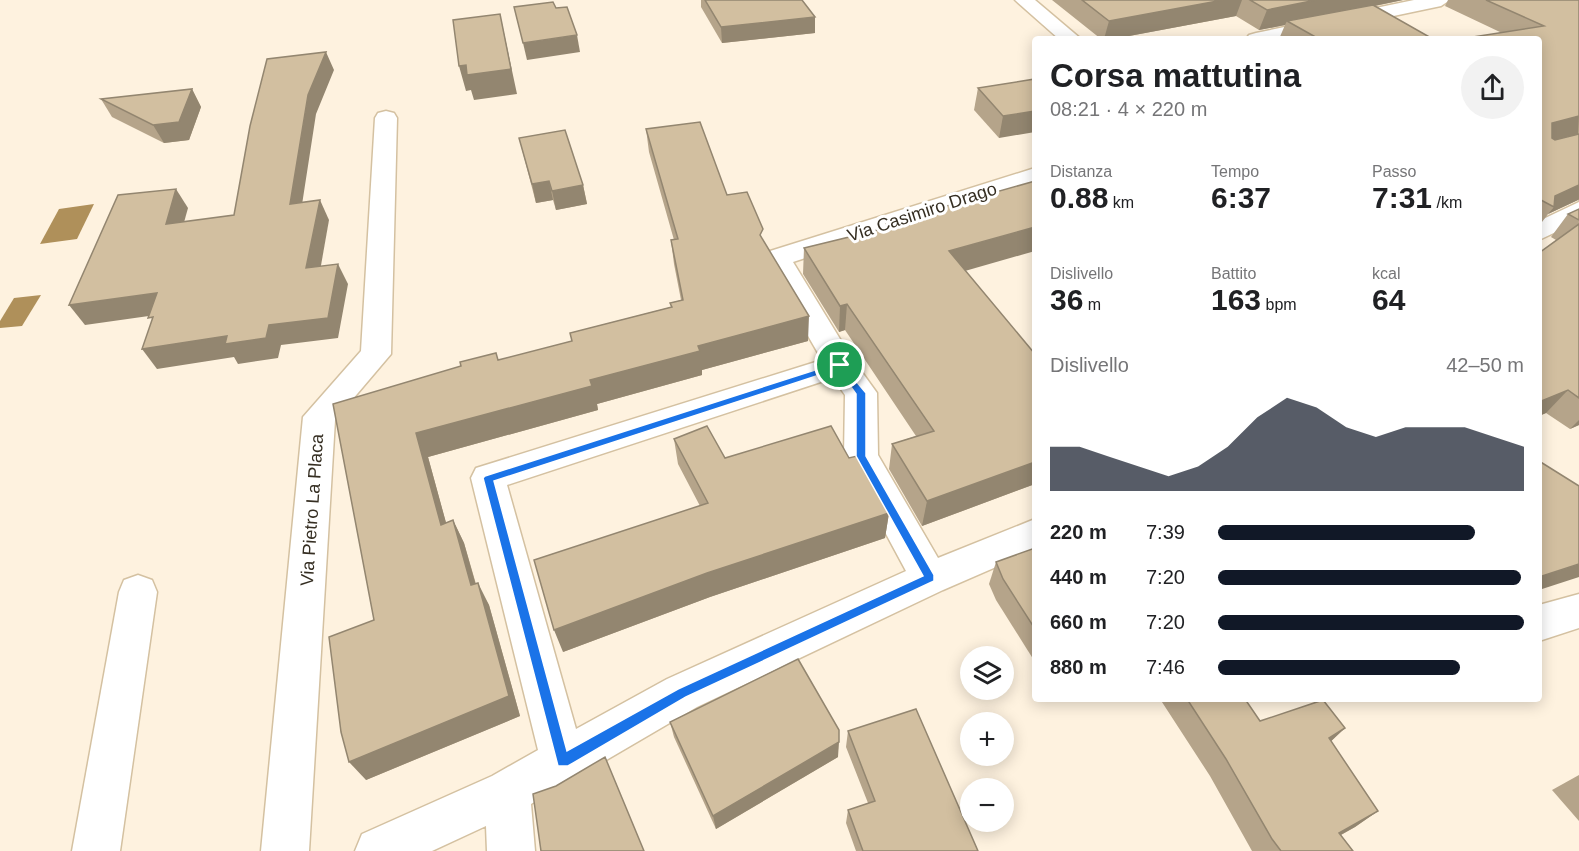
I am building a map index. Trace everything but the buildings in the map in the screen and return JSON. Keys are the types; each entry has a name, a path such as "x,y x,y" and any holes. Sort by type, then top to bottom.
{"street":[{"path":"1024,0 1067,36"},
{"path":"1270,36 1441,0"},
{"name":"Via Pietro La Placa","path":"285,851 319,417 376,354 387,118"},
{"name":"Via Casimiro Drago","path":"930,578 861,456 861,393 840,365 777,258 1032,176"},
{"path":"1542,230 1579,210"},
{"path":"563,761 488,478 840,365"},
{"path":"379,851 508,792 682,693 930,578 1032,535"},
{"path":"96,851 138,592"},
{"path":"1542,622 1579,611"},
{"path":"508,792 511,851"}],"shaded area":[{"path":"94,204 77,239 40,244 59,209"},
{"path":"41,295 22,326 0,328 0,321 14,298"}],"route":[{"path":"840,365 861,393 861,456 930,578 682,693 563,761 488,478 840,365"}]}
